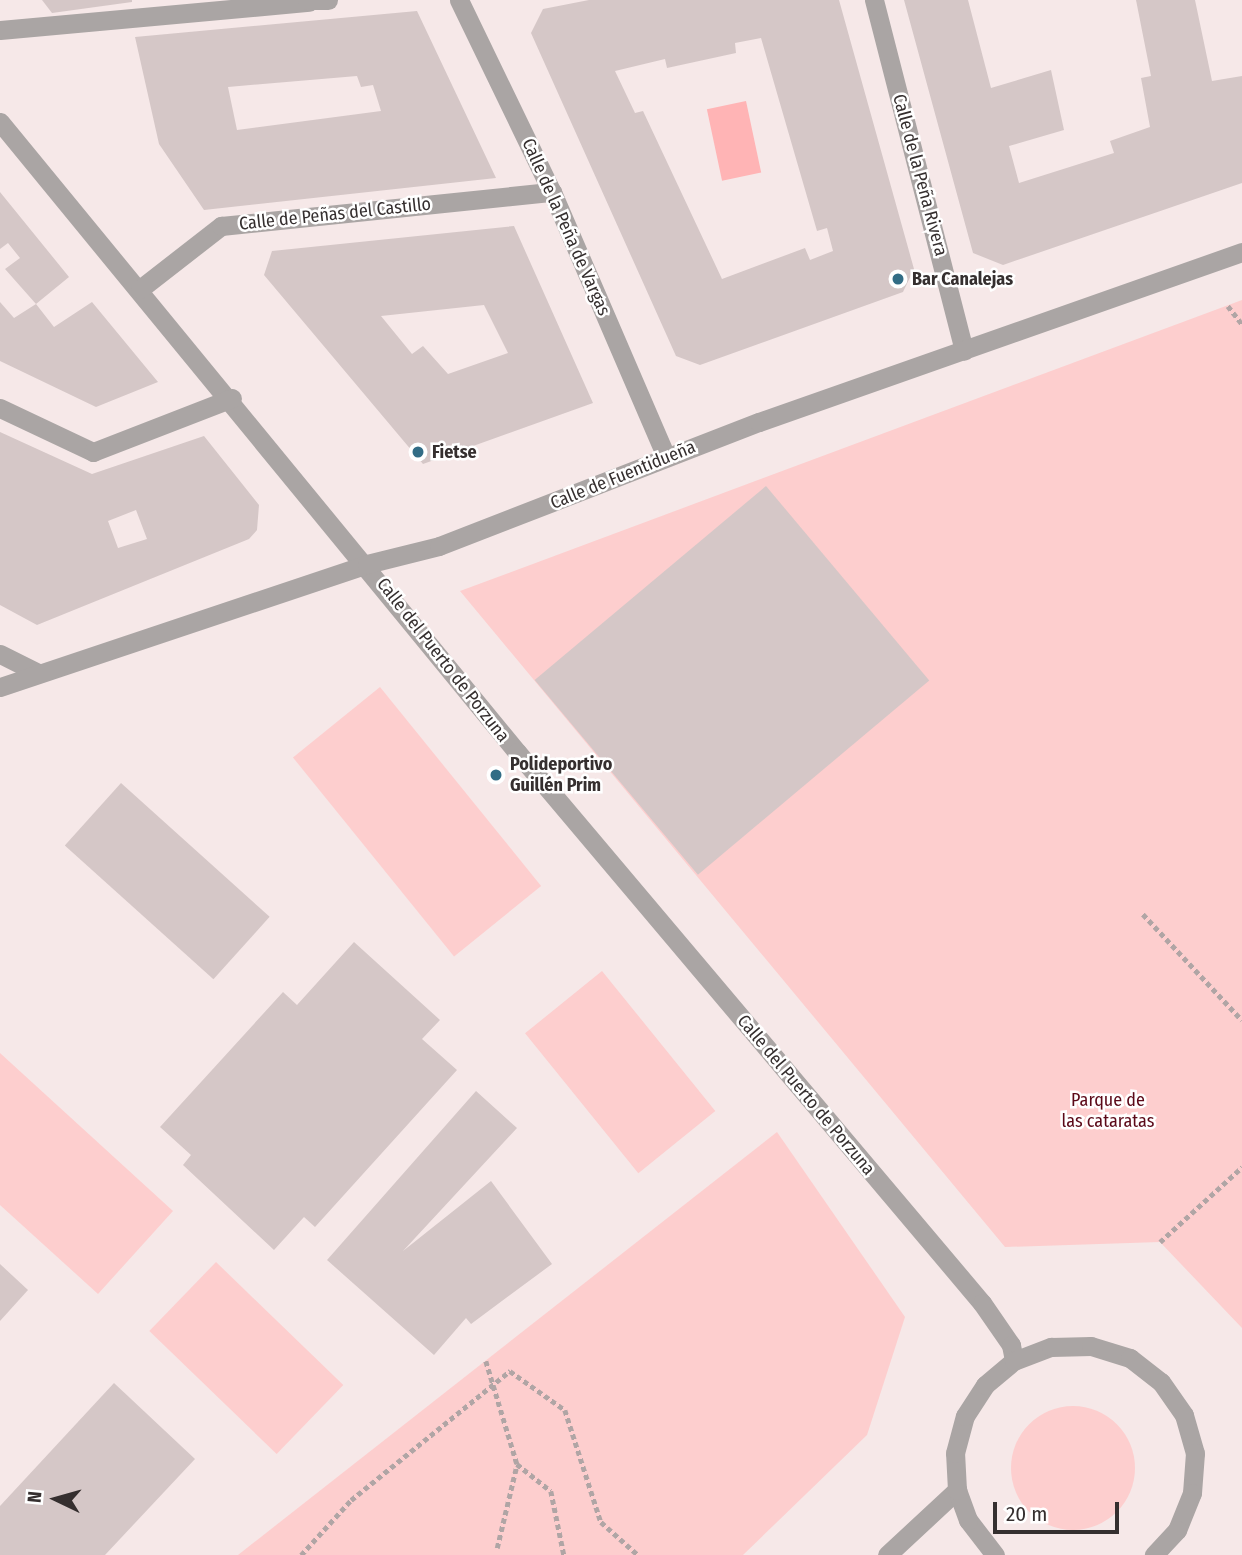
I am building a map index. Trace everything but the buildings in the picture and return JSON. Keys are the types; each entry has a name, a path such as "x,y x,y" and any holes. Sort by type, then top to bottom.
{"street":[{"name":"Calle de la Peña de Vargas","path":"459,0 552,192 666,457"},
{"name":"Calle de la Peña Rivera","path":"874,0 964,351"},
{"path":"0,30 315,1"},
{"name":"Calle del Puerto de Porzuna","path":"0,122 232,398 517,752 982,1303 1011,1345 1014,1361"},
{"name":"Calle de Peñas del Castillo","path":"140,289 221,226 552,192"},
{"name":"Calle de Fuentidueña","path":"0,687 367,564 439,546 666,457 1242,252"},
{"path":"0,408 93,452 232,398"},
{"path":"0,654 38,673"},
{"path":"995,1555 968,1520 957,1490 955,1453 965,1416 985,1385 1014,1361 1051,1347 1091,1346 1129,1358 1161,1381 1184,1415 1195,1453 1192,1493 1177,1530 1154,1555"},
{"path":"887,1555 957,1490"}],"path":[{"path":"1228,306 1242,324"},
{"path":"1143,915 1242,1020"},
{"path":"1160,1242 1242,1167"},
{"path":"486,1361 517,1464 496,1548"},
{"path":"301,1555 351,1500 510,1371 565,1410 601,1522 638,1555"},
{"path":"517,1464 551,1491 564,1555"}],"green space":[{"name":"Parque de las cataratas","path":"1242,300 1242,1328 1160,1242 1005,1247 460,591"},
{"path":"380,687 541,886 454,956 293,757"},
{"path":"602,971 715,1111 638,1173 525,1033"},
{"path":"0,1053 173,1211 98,1294 0,1205"},
{"path":"777,1132 905,1317 867,1435 743,1555 238,1555"},
{"path":"216,1262 343,1385 277,1454 149,1331"},
{"path":"1073,1406 1097,1411 1117,1424 1130,1444 1135,1468 1130,1492 1117,1512 1097,1525 1073,1530 1049,1525 1029,1512 1016,1492 1011,1468 1016,1444 1029,1424 1049,1411"}],"shaded area":[{"path":"746,101 761,172 722,181 707,109"}],"place":[{"name":"Bar Canalejas","path":"898,279"},
{"name":"Fietse","path":"418,452"},
{"name":"Polideportivo Guillén Prim","path":"496,775"}]}
